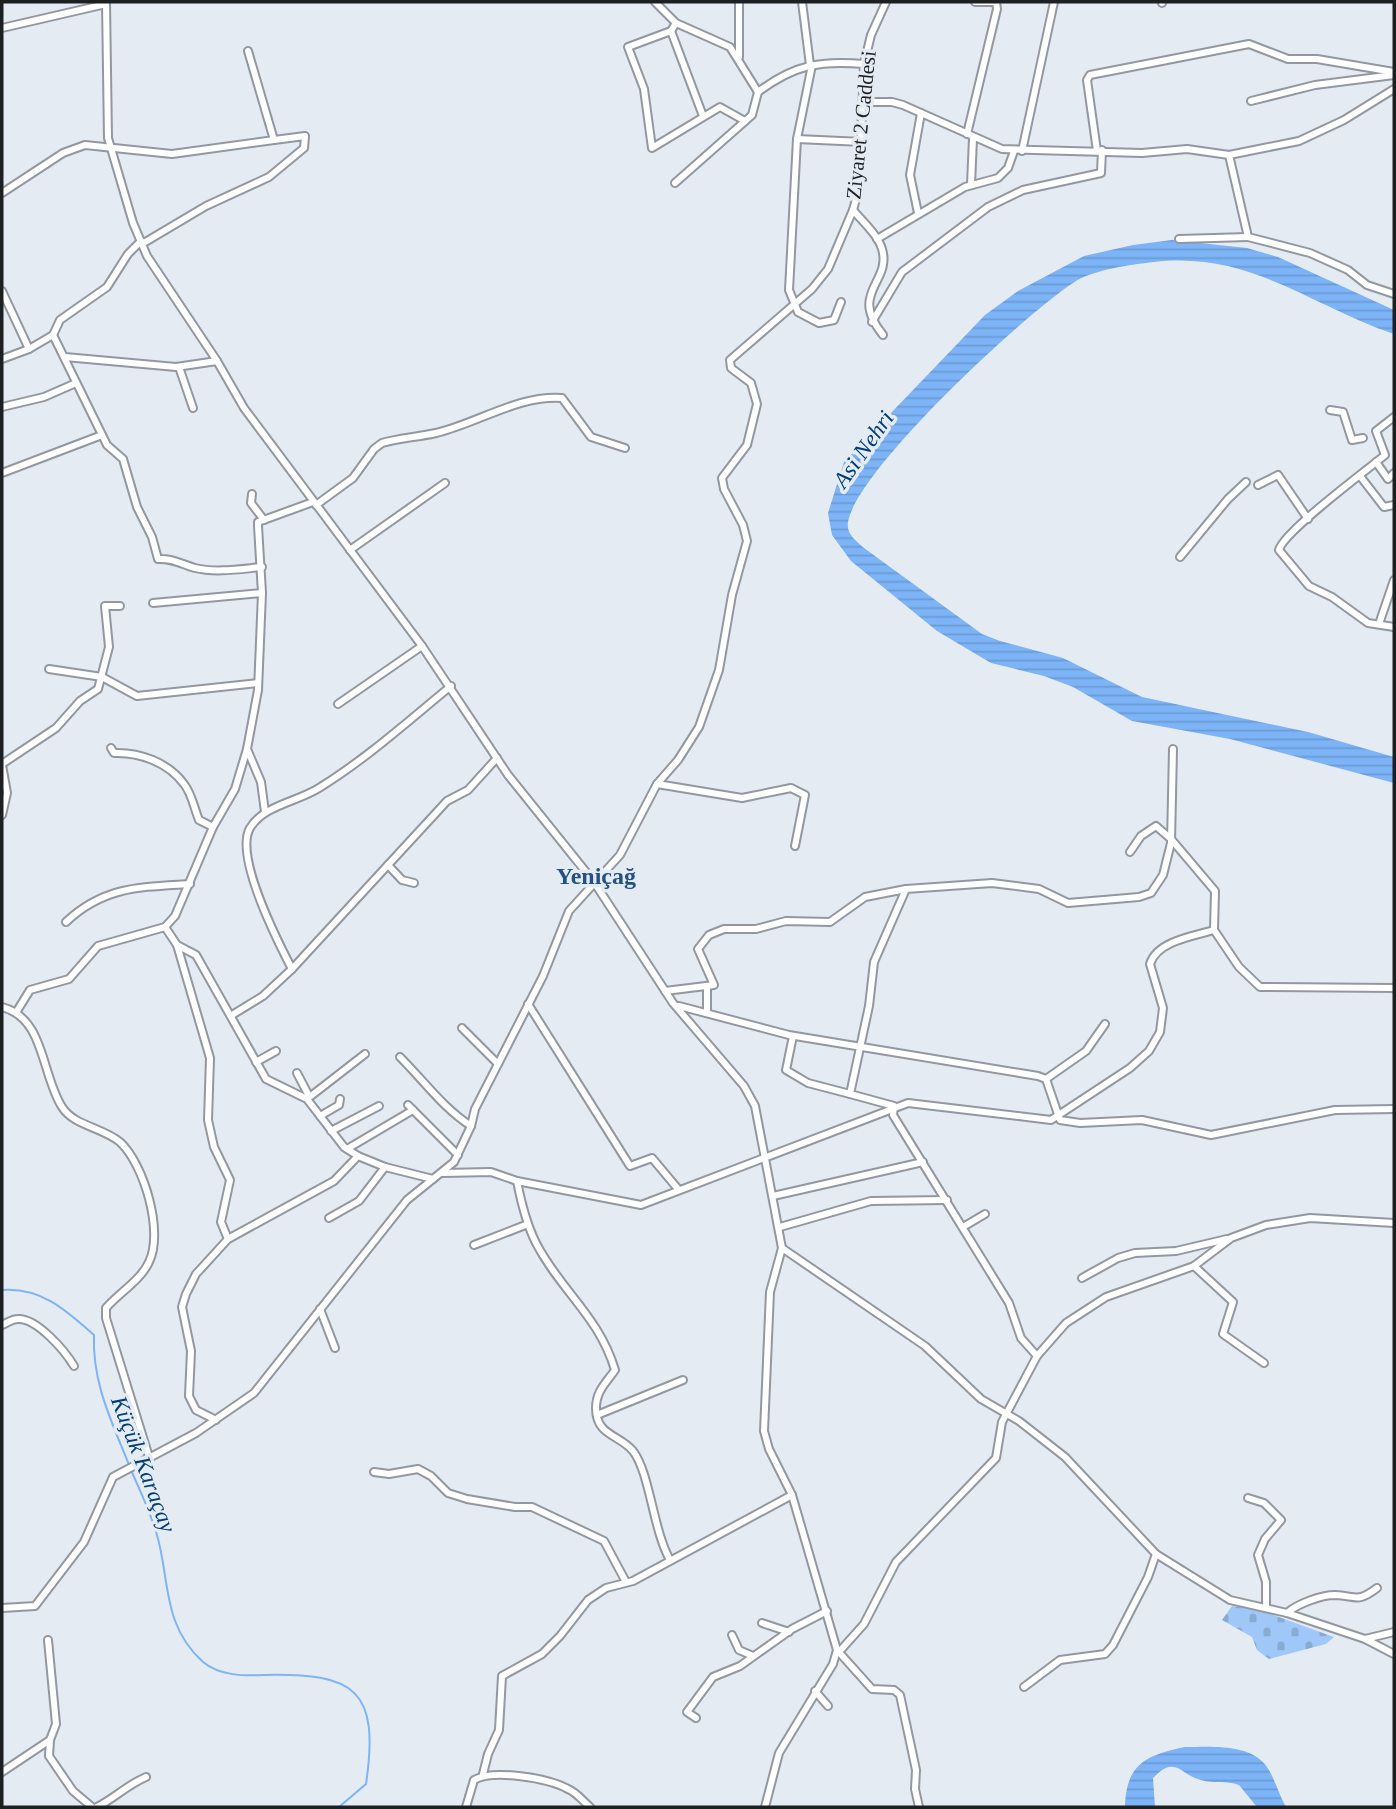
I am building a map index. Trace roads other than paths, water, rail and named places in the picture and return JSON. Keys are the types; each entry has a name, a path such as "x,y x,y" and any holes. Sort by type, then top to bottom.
{"street":[{"path":"655,2 676,23 730,47 739,57 748,79 758,92"},
{"path":"739,2 739,57"},
{"path":"802,2 811,65 797,139 789,290 793,306 810,320 824,324 836,318 841,302"},
{"name":"Ziyaret 2 Caddesi","path":"657,784 678,760 699,727 719,670 732,595 746,552 743,525 724,489 722,478 747,445 757,396 751,383 731,368 730,360 793,306 828,269 853,210 860,177 863,142 864,64 871,35 886,2"},
{"path":"971,184 970,136 997,9 996,2 975,2"},
{"path":"877,239 971,184 991,181 1004,174 1018,151 1054,2"},
{"path":"2,28 106,3 106,121 111,147 141,242 244,408 422,646 498,758 594,883 665,991 744,1086 755,1107 782,1248 769,1292 764,1431 769,1449 792,1495 838,1651 872,1689 894,1690 901,1695 916,1770 915,1788 919,1807"},
{"path":"676,23 671,31 628,47 643,89 652,148 720,107 745,121"},
{"path":"671,31 703,116"},
{"path":"872,322 902,272 1006,196 1101,173 1087,80 1090,75 1249,44 1288,60 1317,59 1394,74"},
{"path":"248,51 274,140"},
{"path":"675,183 754,112 758,92 777,78 811,65 831,61 864,64"},
{"path":"1251,102 1315,85 1394,74"},
{"path":"862,102 892,102 970,136 1018,151 1099,150 1142,153 1187,149 1229,155 1298,141 1345,120 1394,89"},
{"path":"918,213 910,175 921,113"},
{"path":"2,193 63,153 85,145 172,154 305,136 304,148 269,177 206,206 141,242 128,254 107,286 60,320 53,335 29,349 2,359"},
{"path":"797,139 863,142"},
{"path":"1229,155 1248,237"},
{"path":"853,210 877,239 883,254 868,308 872,322 883,335"},
{"path":"1179,239 1248,237 1310,253 1348,270 1367,285 1394,294"},
{"path":"2,291 29,349"},
{"path":"53,335 102,435 113,452 123,459 137,507 158,559 172,558 196,568 214,570 262,567"},
{"path":"65,357 180,367 217,361"},
{"path":"180,367 193,408"},
{"path":"2,407 44,397 76,383"},
{"path":"17,1011 30,990 69,979 98,946 165,927 174,916 214,827 236,789 247,749 258,684 262,567 258,526 264,520 314,504 353,478 374,449 382,443 437,433 494,412 551,397 562,398 591,437 625,448"},
{"path":"1330,410 1343,412 1352,439 1363,438"},
{"path":"1394,417 1377,428 1377,437 1386,452 1284,540 1279,552 1309,586 1332,597 1368,623 1394,627"},
{"path":"2,473 102,435"},
{"path":"1376,463 1388,479 1394,473"},
{"path":"1258,485 1278,475 1308,519"},
{"path":"1360,476 1384,507 1394,505"},
{"path":"1180,557 1228,499 1246,482"},
{"path":"350,550 445,483"},
{"path":"252,494 251,503 264,520"},
{"path":"1323,497 1326,505"},
{"path":"1379,624 1394,580"},
{"path":"153,603 262,593"},
{"path":"2,815 5,794 2,765 56,728 80,701 98,689 108,647 105,606 120,606"},
{"path":"338,704 422,646"},
{"path":"49,669 102,677 124,691 137,695 258,684"},
{"path":"292,969 269,925 248,860 249,830 265,812 316,790 354,766 450,686"},
{"path":"111,748 114,753 133,752 162,765 184,783 199,820 214,827"},
{"path":"665,991 714,985 698,949 717,932 724,929 756,929 786,921 830,922 865,897 906,889 992,883 1039,889 1068,903 1139,897 1155,890 1163,876 1171,839 1173,748"},
{"path":"247,749 261,782 265,812"},
{"path":"232,1015 262,996 292,969 447,801 468,790 498,758"},
{"path":"3,1611 35,1606 84,1542 113,1477 216,1420 254,1393 407,1200 443,1173 458,1155 471,1126 475,1109 528,1004 569,911 620,855 657,784 742,798 791,788 799,789 805,795 795,846"},
{"path":"1130,852 1140,836 1156,826 1171,839 1215,891 1214,930 1239,967 1260,986 1394,988"},
{"path":"388,865 402,880 414,883"},
{"path":"66,922 76,912 124,888 190,884"},
{"path":"850,1094 869,1006 874,962 906,889"},
{"path":"165,927 177,945 210,1058 208,1120 214,1147 230,1180 221,1222 228,1239"},
{"path":"793,1036 786,1070 808,1083 894,1106 932,1104 996,1115 1051,1120 1130,1068 1149,1051 1160,1032 1163,1008 1150,964 1152,958 1158,951 1181,940 1214,930"},
{"path":"177,945 196,954 266,1079 308,1098"},
{"path":"707,986 707,1013"},
{"path":"528,1004 630,1166 652,1158 678,1189"},
{"path":"677,1006 793,1036 1046,1079 1086,1051 1105,1024"},
{"path":"2,1007 17,1011 35,1033 47,1078 65,1111 73,1119 96,1128 121,1143 133,1162 150,1201 153,1225 151,1259 142,1274 106,1308 106,1318 149,1457"},
{"path":"462,1028 498,1064"},
{"path":"256,1062 276,1051"},
{"path":"308,1098 365,1054"},
{"path":"400,1057 432,1089 446,1109 471,1126"},
{"path":"297,1073 308,1098 347,1149 386,1167 433,1179"},
{"path":"1046,1079 1060,1120 1080,1123 1142,1121 1211,1135 1335,1110 1394,1109"},
{"path":"320,1116 339,1105 340,1099"},
{"path":"331,1131 379,1106"},
{"path":"443,1173 491,1172 516,1181 641,1205 883,1114 894,1106"},
{"path":"894,1106 893,1115 1009,1303 1021,1338 1037,1356"},
{"path":"347,1149 410,1108 458,1155"},
{"path":"216,1420 196,1410 189,1396 191,1351 182,1307 196,1274 228,1239 334,1181 358,1156"},
{"path":"773,1196 923,1162"},
{"path":"330,1218 359,1201 386,1167"},
{"path":"516,1181 536,1243 584,1308 610,1356 615,1370 599,1389 597,1415 604,1432 633,1451 640,1466 659,1539 670,1560"},
{"path":"780,1227 871,1201 947,1200"},
{"path":"963,1227 985,1214"},
{"path":"1082,1278 1126,1255 1176,1251 1292,1219 1347,1218 1394,1223"},
{"path":"474,1245 528,1224"},
{"path":"765,1807 779,1753 833,1664 838,1651 864,1624 896,1562 996,1458 1002,1422 1037,1356 1066,1323 1106,1297 1194,1266 1231,1238"},
{"path":"782,1248 925,1346 981,1399 1007,1414 1065,1457 1156,1554 1230,1600 1287,1613 1365,1639 1394,1654"},
{"path":"1194,1266 1233,1302 1223,1334 1264,1363"},
{"path":"320,1309 335,1348"},
{"path":"2,1325 16,1318 24,1320 59,1345 74,1366"},
{"path":"597,1415 683,1380"},
{"path":"374,1472 389,1474 418,1469 431,1476 448,1493 514,1507 532,1507 604,1541 626,1583"},
{"path":"484,1774 488,1754 499,1730 502,1676 542,1654 561,1636 588,1600 606,1588 626,1583 792,1495"},
{"path":"1248,1498 1264,1503 1280,1520 1278,1527 1265,1539 1258,1555 1266,1582 1266,1608"},
{"path":"1024,1688 1060,1660 1105,1654 1148,1577 1156,1554"},
{"path":"1287,1613 1329,1596 1361,1599 1377,1588"},
{"path":"696,1718 687,1712 713,1677 740,1665 789,1632 827,1611"},
{"path":"762,1623 789,1632"},
{"path":"1365,1639 1394,1632"},
{"path":"732,1635 739,1650 753,1656"},
{"path":"48,1640 56,1724 50,1740 49,1756 73,1791 95,1807 114,1799 126,1786 146,1777"},
{"path":"815,1690 828,1706"},
{"path":"2,1772 50,1740"},
{"path":"466,1807 474,1780 484,1774 522,1776 569,1788 590,1807"}],"water":[{"name":"Asi Nehri","path":"1172,240 1247,248 1278,257 1394,310 1394,334 1278,283 1250,272 1220,265 1188,261 1154,262 1094,273 1076,281 1021,324 947,393 881,466 859,497 848,522 849,530 852,537 864,548 982,634 1063,658 1142,697 1308,732 1394,757 1394,783 1230,739 1132,721 1073,687 1044,676 991,663 937,631 851,561 832,535 828,513 844,462 985,315 1018,291 1084,256"},
{"path":"1185,1747 1229,1748 1241,1750 1260,1759 1267,1767 1286,1807 1257,1807 1239,1785 1201,1780 1178,1768 1167,1767 1153,1778 1155,1807 1125,1807 1129,1781 1141,1764 1159,1754"}],"waterway":[{"name":"Küçük Karaçay","path":"2,1290 16,1290 41,1296 63,1309 94,1335 94,1353 100,1386 129,1465"},
{"name":"Küçük Karaçay","path":"131,1470 157,1535 174,1617 180,1633 203,1662 232,1674 320,1678 340,1684 354,1693 364,1707 369,1727 366,1784 339,1807"}],"district":[{"name":"Yeniçağ","path":"596,876"}]}
